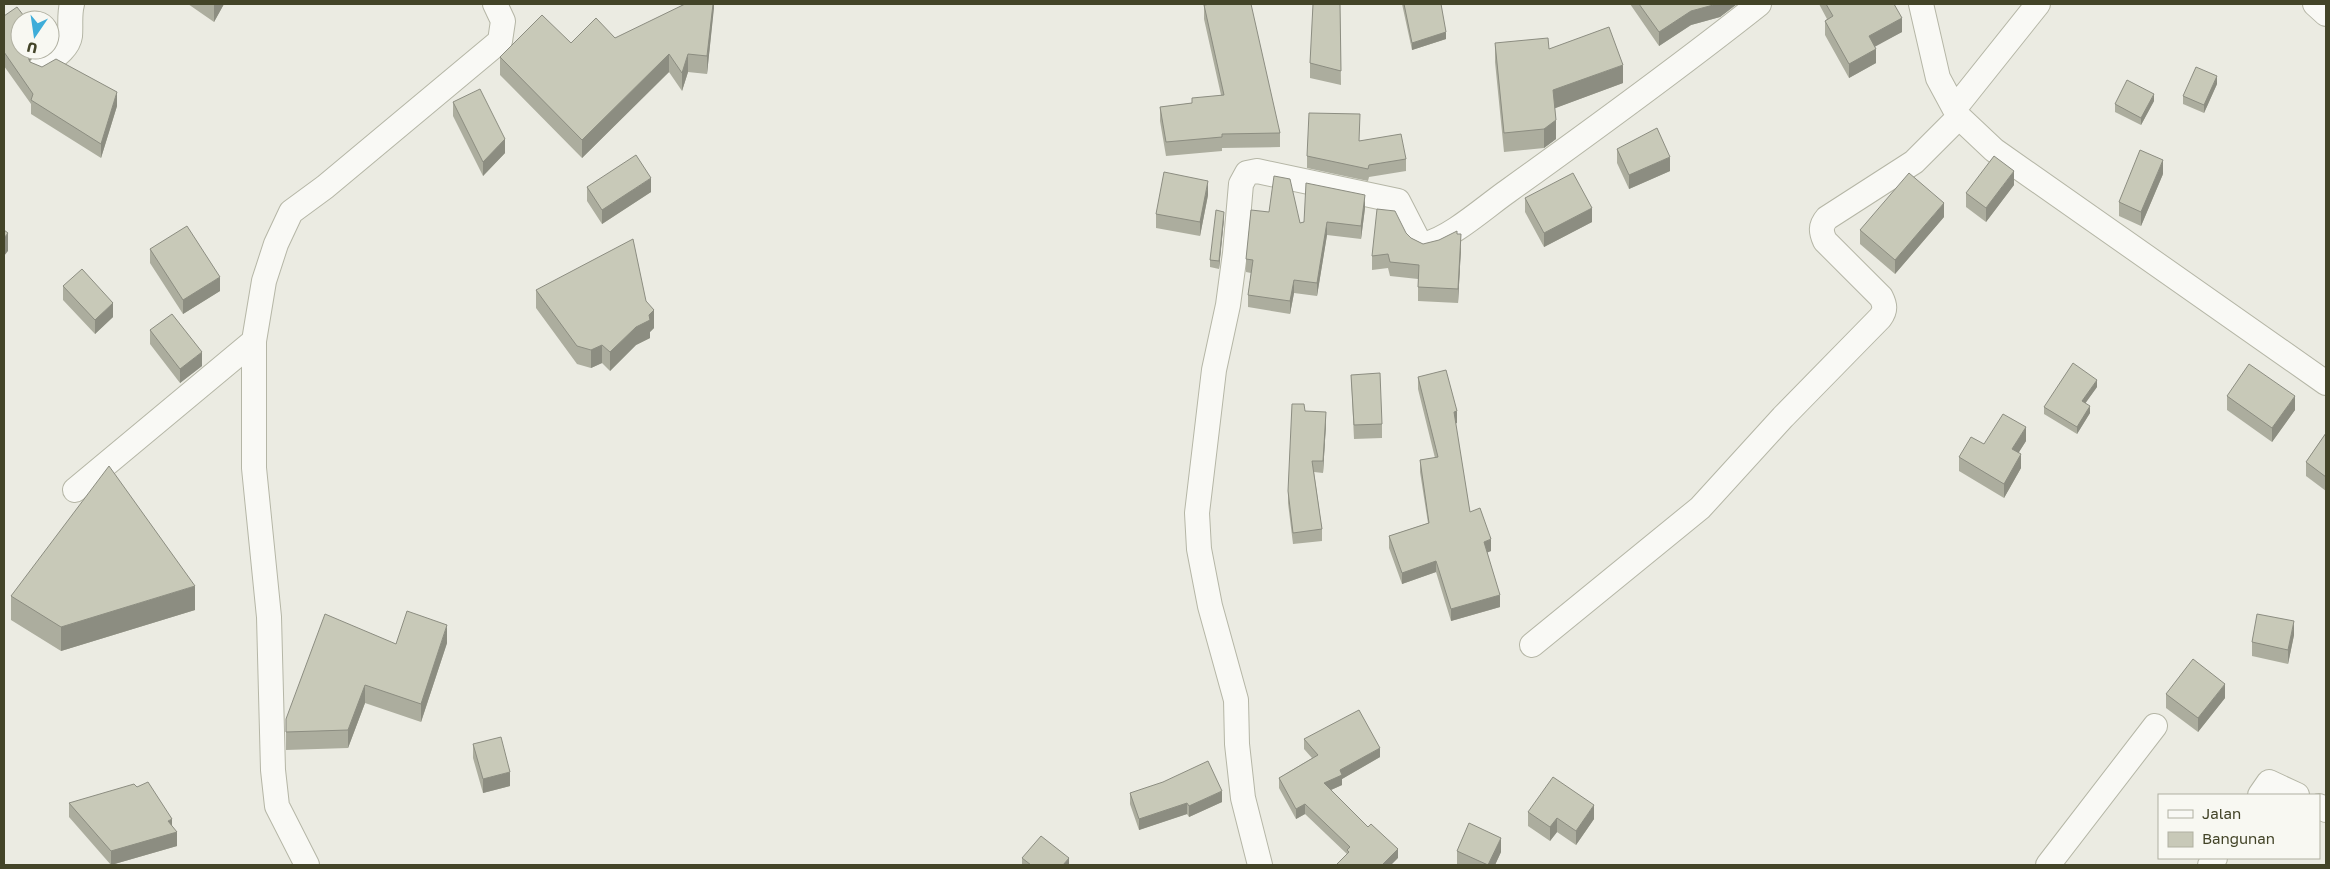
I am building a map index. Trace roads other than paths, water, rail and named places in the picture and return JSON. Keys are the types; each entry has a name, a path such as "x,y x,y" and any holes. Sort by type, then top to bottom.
{"street":[{"path":"41,68 63,50 70,37 69,17 72,4"},
{"path":"307,865 277,806 273,770 270,617 254,468 254,341 264,282 276,244 291,212 325,187 500,41 503,21 496,4"},
{"path":"1260,865 1243,798 1237,744 1236,700 1210,606 1199,549 1197,513 1214,370 1228,305 1235,253 1241,184 1247,173 1257,172 1398,201 1402,205 1418,240 1424,244 1432,243 1465,222 1678,67 1759,4"},
{"path":"1921,4 1938,78 1957,112 1994,150 2326,383"},
{"path":"1532,645 1700,508 1783,417 1884,313 1885,304 1881,297 1825,241 1821,233 1822,224 1827,218 1914,162 1957,112 2038,4"},
{"path":"2315,4 2326,14"},
{"path":"75,490 254,341"},
{"path":"2048,865 2155,726"},
{"path":"2261,794 2270,782 2295,794"}]}
